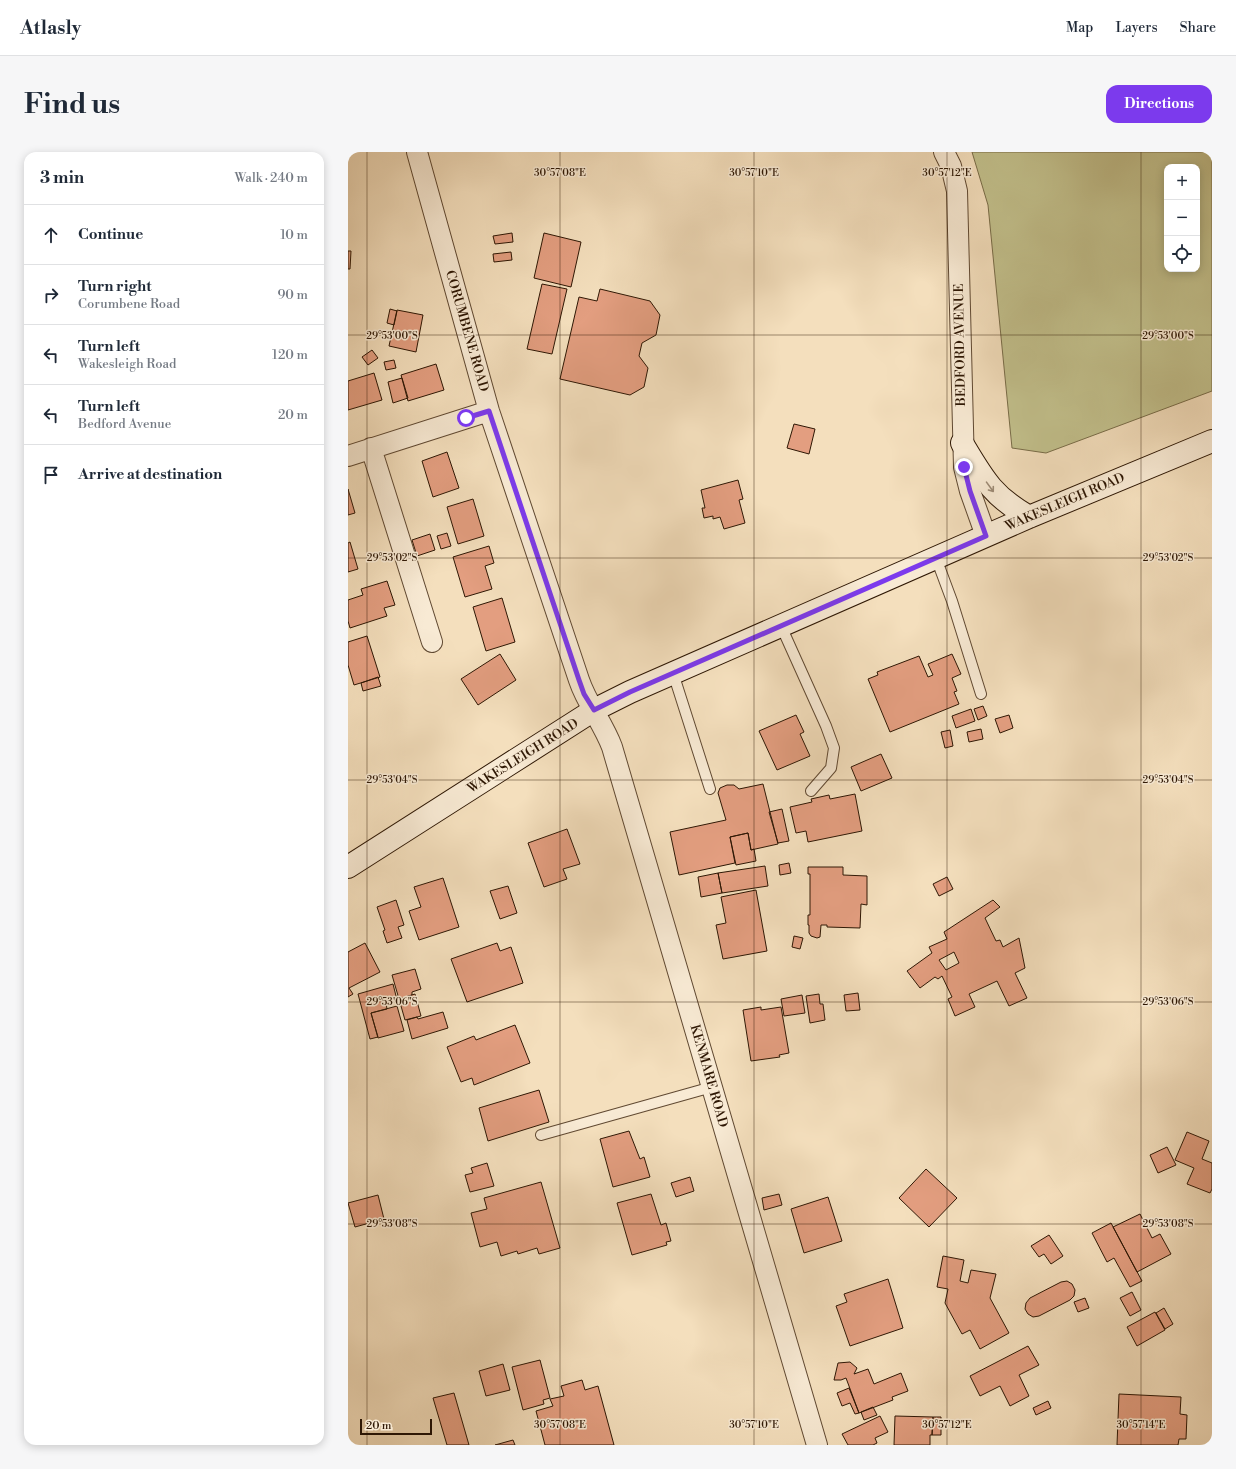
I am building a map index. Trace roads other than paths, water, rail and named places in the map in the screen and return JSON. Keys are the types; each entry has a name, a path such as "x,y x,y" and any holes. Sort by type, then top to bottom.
{"main road":[{"name":"WAKESLEIGH ROAD","path":"348,866 594,710 630,692 1030,517 1212,441"},
{"path":"962,443 995,493 1014,508 1030,517"}],"street":[{"name":"CORUMBENE ROAD","path":"417,152 489,411 579,680 584,694 594,710"},
{"name":"BEDFORD AVENUE","path":"944,152 951,166 957,191 962,443 964,467 968,485 986,536"},
{"path":"348,456 489,411"},
{"path":"371,448 432,642"},
{"name":"KENMARE ROAD","path":"594,710 612,747 817,1445"}],"lane":[{"path":"936,558 952,601 981,694"},
{"path":"781,626 826,726 834,748 831,768 811,791"},
{"path":"673,673 710,790"},
{"path":"541,1135 712,1087"}]}
